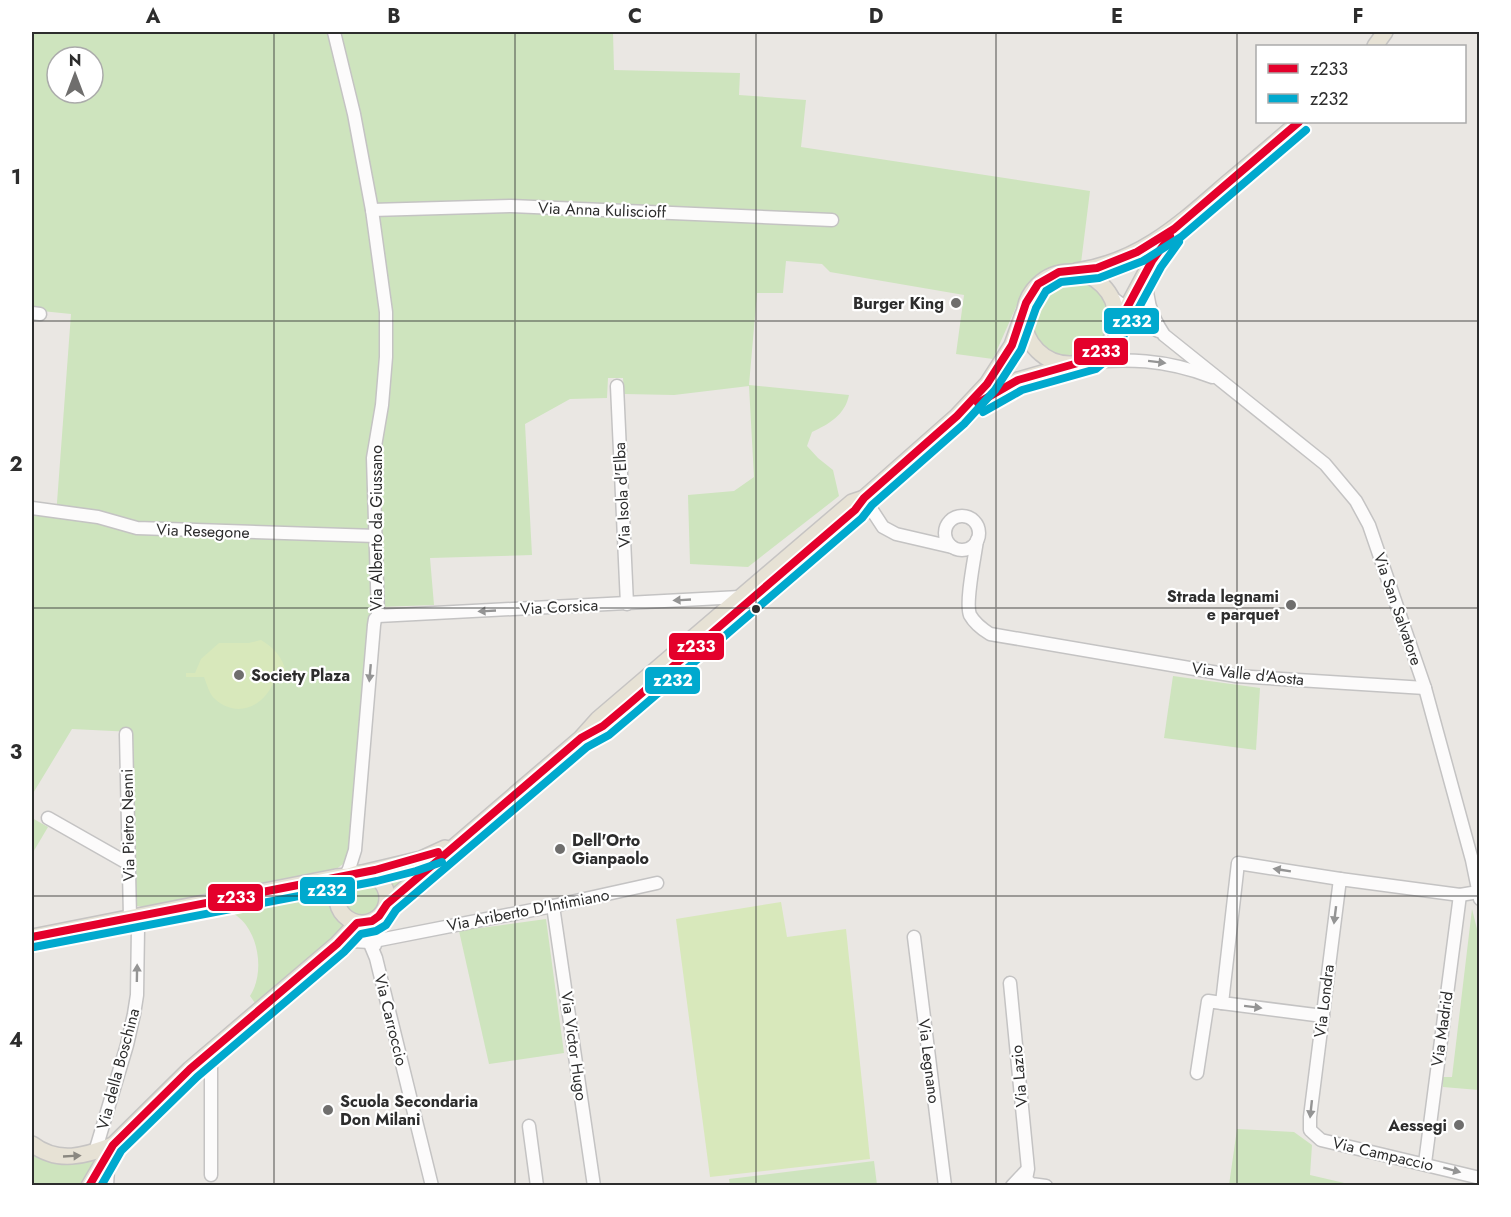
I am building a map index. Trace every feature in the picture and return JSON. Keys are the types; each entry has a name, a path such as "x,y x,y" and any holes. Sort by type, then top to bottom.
{"main road":[{"path":"1376,45 1385,32"},
{"path":"581,738 603,726 628,705 855,510 864,498 957,416 987,384 1001,365 1012,345 1026,303 1038,284 1051,275 1097,268 1120,260 1174,230 1298,123"},
{"path":"957,416 1018,380 1092,358 1106,347 1147,270 1174,230"},
{"path":"1075,272 1096,279 1110,296 1116,317 1114,333"},
{"path":"1023,314 1025,330 1032,345 1040,354 1055,362 1077,363"},
{"path":"350,877 337,895 339,908 344,916 357,923 370,922 381,916 461,840 581,738 598,719 852,502 864,498"},
{"path":"32,937 350,877 421,859 461,840"},
{"path":"350,877 375,876 382,882 387,891 381,916"},
{"path":"89,1185 100,1156 207,1062 337,944 357,923"},
{"path":"32,1144 49,1154 59,1156 100,1156"}],"street":[{"name":"Via Alberto da Giussano","path":"334,32 354,114 372,210 386,323 382,405 373,458 378,616 374,625 355,850 350,877"},
{"name":"Via Anna Kuliscioff","path":"372,210 511,206 832,220"},
{"name":"Via San Salvatore","path":"1147,270 1149,306 1153,319 1164,335"},
{"name":"Via San Salvatore","path":"1110,296 1202,364 1218,380 1318,457 1336,475 1356,501 1369,525 1425,688 1472,860 1479,896"},
{"name":"Via San Salvatore","path":"1077,363 1113,359 1163,363 1186,368 1218,380"},
{"name":"Via Isola d'Elba","path":"617,386 627,604"},
{"path":"864,498 883,527 896,534 955,548 969,548 977,540"},
{"name":"Via Resegone","path":"32,508 98,517 137,528 376,536"},
{"path":"919,539 932,536 957,517 972,520 978,529 970,584"},
{"path":"946,527 946,538 966,564 970,584"},
{"name":"Via Valle d'Aosta","path":"970,584 969,612 976,625 990,634 1236,676 1425,688"},
{"name":"Via Corsica","path":"378,616 740,597"},
{"name":"Via Pietro Nenni","path":"126,734 130,917"},
{"path":"48,818 129,864"},
{"path":"1222,1003 1238,863 1340,879 1479,896"},
{"name":"Via Londra","path":"1321,1140 1310,1130 1310,1117 1340,879"},
{"name":"Via Ariberto D'Intimiano","path":"337,944 372,941 657,883"},
{"name":"Via Madrid","path":"1425,1163 1460,895"},
{"name":"Via Victor Hugo","path":"553,906 594,1185"},
{"path":"381,916 386,933 399,935"},
{"path":"372,941 381,916"},
{"name":"Via della Boschina","path":"100,1156 137,995 138,928 130,917"},
{"name":"Via Carroccio","path":"357,923 372,941 432,1185"},
{"name":"Via Legnano","path":"914,937 945,1185"},
{"name":"Via Lazio","path":"1010,983 1028,1169"},
{"path":"1197,1073 1208,1001 1323,1016"},
{"path":"207,1062 211,1175"},
{"path":"529,1126 537,1185"},
{"name":"Via Campaccio","path":"1321,1140 1425,1163 1479,1178"},
{"path":"100,1156 108,1168 107,1185"},
{"path":"1028,1169 1025,1176 1027,1182 1040,1185"},
{"path":"1012,1185 1028,1169"}],"green space":[{"path":"32,32 613,32 614,70 740,73 739,95 806,100 801,147 1090,191 1081,263 1047,270 1024,289 993,359 956,354 964,295 830,272 822,264 786,261 783,293 757,293 749,385 849,395 840,413 830,422 812,432 807,446 833,470 839,496 748,567 690,564 688,495 734,491 754,477 749,386 674,395 624,394 623,378 608,378 607,398 570,399 525,424 532,555 430,558 434,605 380,607 369,627 348,856 343,864 335,870 143,907 137,906 134,900 133,732 72,729 32,795 32,515 56,516 71,314 32,310"},
{"path":"1062,279 1078,279 1092,285 1103,296 1109,310 1109,326 1103,340 1092,351 1078,357 1062,357 1048,351 1037,340 1031,326 1031,310 1037,296 1048,285"},
{"name":"Society Plaza","path":"261,640 277,654 283,662 286,673 292,673 292,677 275,678 265,696 251,706 242,709 224,705 211,694 204,677 186,677 186,673 195,673 201,659 219,643 249,643"},
{"path":"1173,676 1260,688 1256,750 1164,738"},
{"path":"32,818 48,827 32,854"},
{"path":"442,852 392,896 387,882 377,872"},
{"path":"362,878 370,879 376,884 381,890 381,906 376,912 370,917 362,918 354,917 348,912 343,906 342,898 343,890 348,884 354,879"},
{"path":"333,885 331,899 333,908 349,926 255,1003 250,996 257,979 257,951 246,925 228,909 228,905"},
{"path":"781,902 787,937 846,929 870,1159 710,1177 676,919"},
{"path":"1472,909 1480,941 1479,1090 1443,1087 1443,1077 1452,1077"},
{"path":"546,919 564,1053 489,1064 459,931"},
{"path":"1237,1129 1294,1132 1312,1145 1310,1175 1353,1185 1229,1185"},
{"path":"32,1151 98,1156 84,1185 32,1186"},
{"path":"874,1161 877,1185 730,1185 729,1179"}],"transit line":[{"name":"z233","path":"89,1186 113,1145 190,1069 337,944 357,923 372,921 379,916 387,904 581,738 603,726 628,705 855,510 864,498 957,416 987,384 1012,345 1026,303 1038,284 1059,272 1097,268 1137,252 1174,229 1298,123"},
{"name":"z232","path":"101,1186 121,1151 197,1077 344,952 361,934 376,931 386,925 396,910 587,747 609,735 635,713 862,518 872,505 964,424 995,390 1021,350 1036,308 1046,291 1061,282 1099,278 1143,261 1181,237 1306,130"},
{"name":"z233","path":"978,403 1018,380 1092,359 1106,347 1152,261 1170,236"},
{"name":"z232","path":"983,412 1022,390 1096,369 1113,355 1161,267 1179,242"},
{"name":"z233","path":"32,937 375,870 438,852"},
{"name":"z232","path":"34,947 377,881 442,862"}],"place":[{"name":"Burger King","path":"956,303"},
{"name":"Strada legnami e parquet","path":"1291,605"},
{"name":"Society Plaza","path":"239,675"},
{"name":"Dell'Orto Gianpaolo","path":"560,849"},
{"name":"Scuola Secondaria Don Milani","path":"328,1110"},
{"name":"Aessegi","path":"1459,1125"}]}
